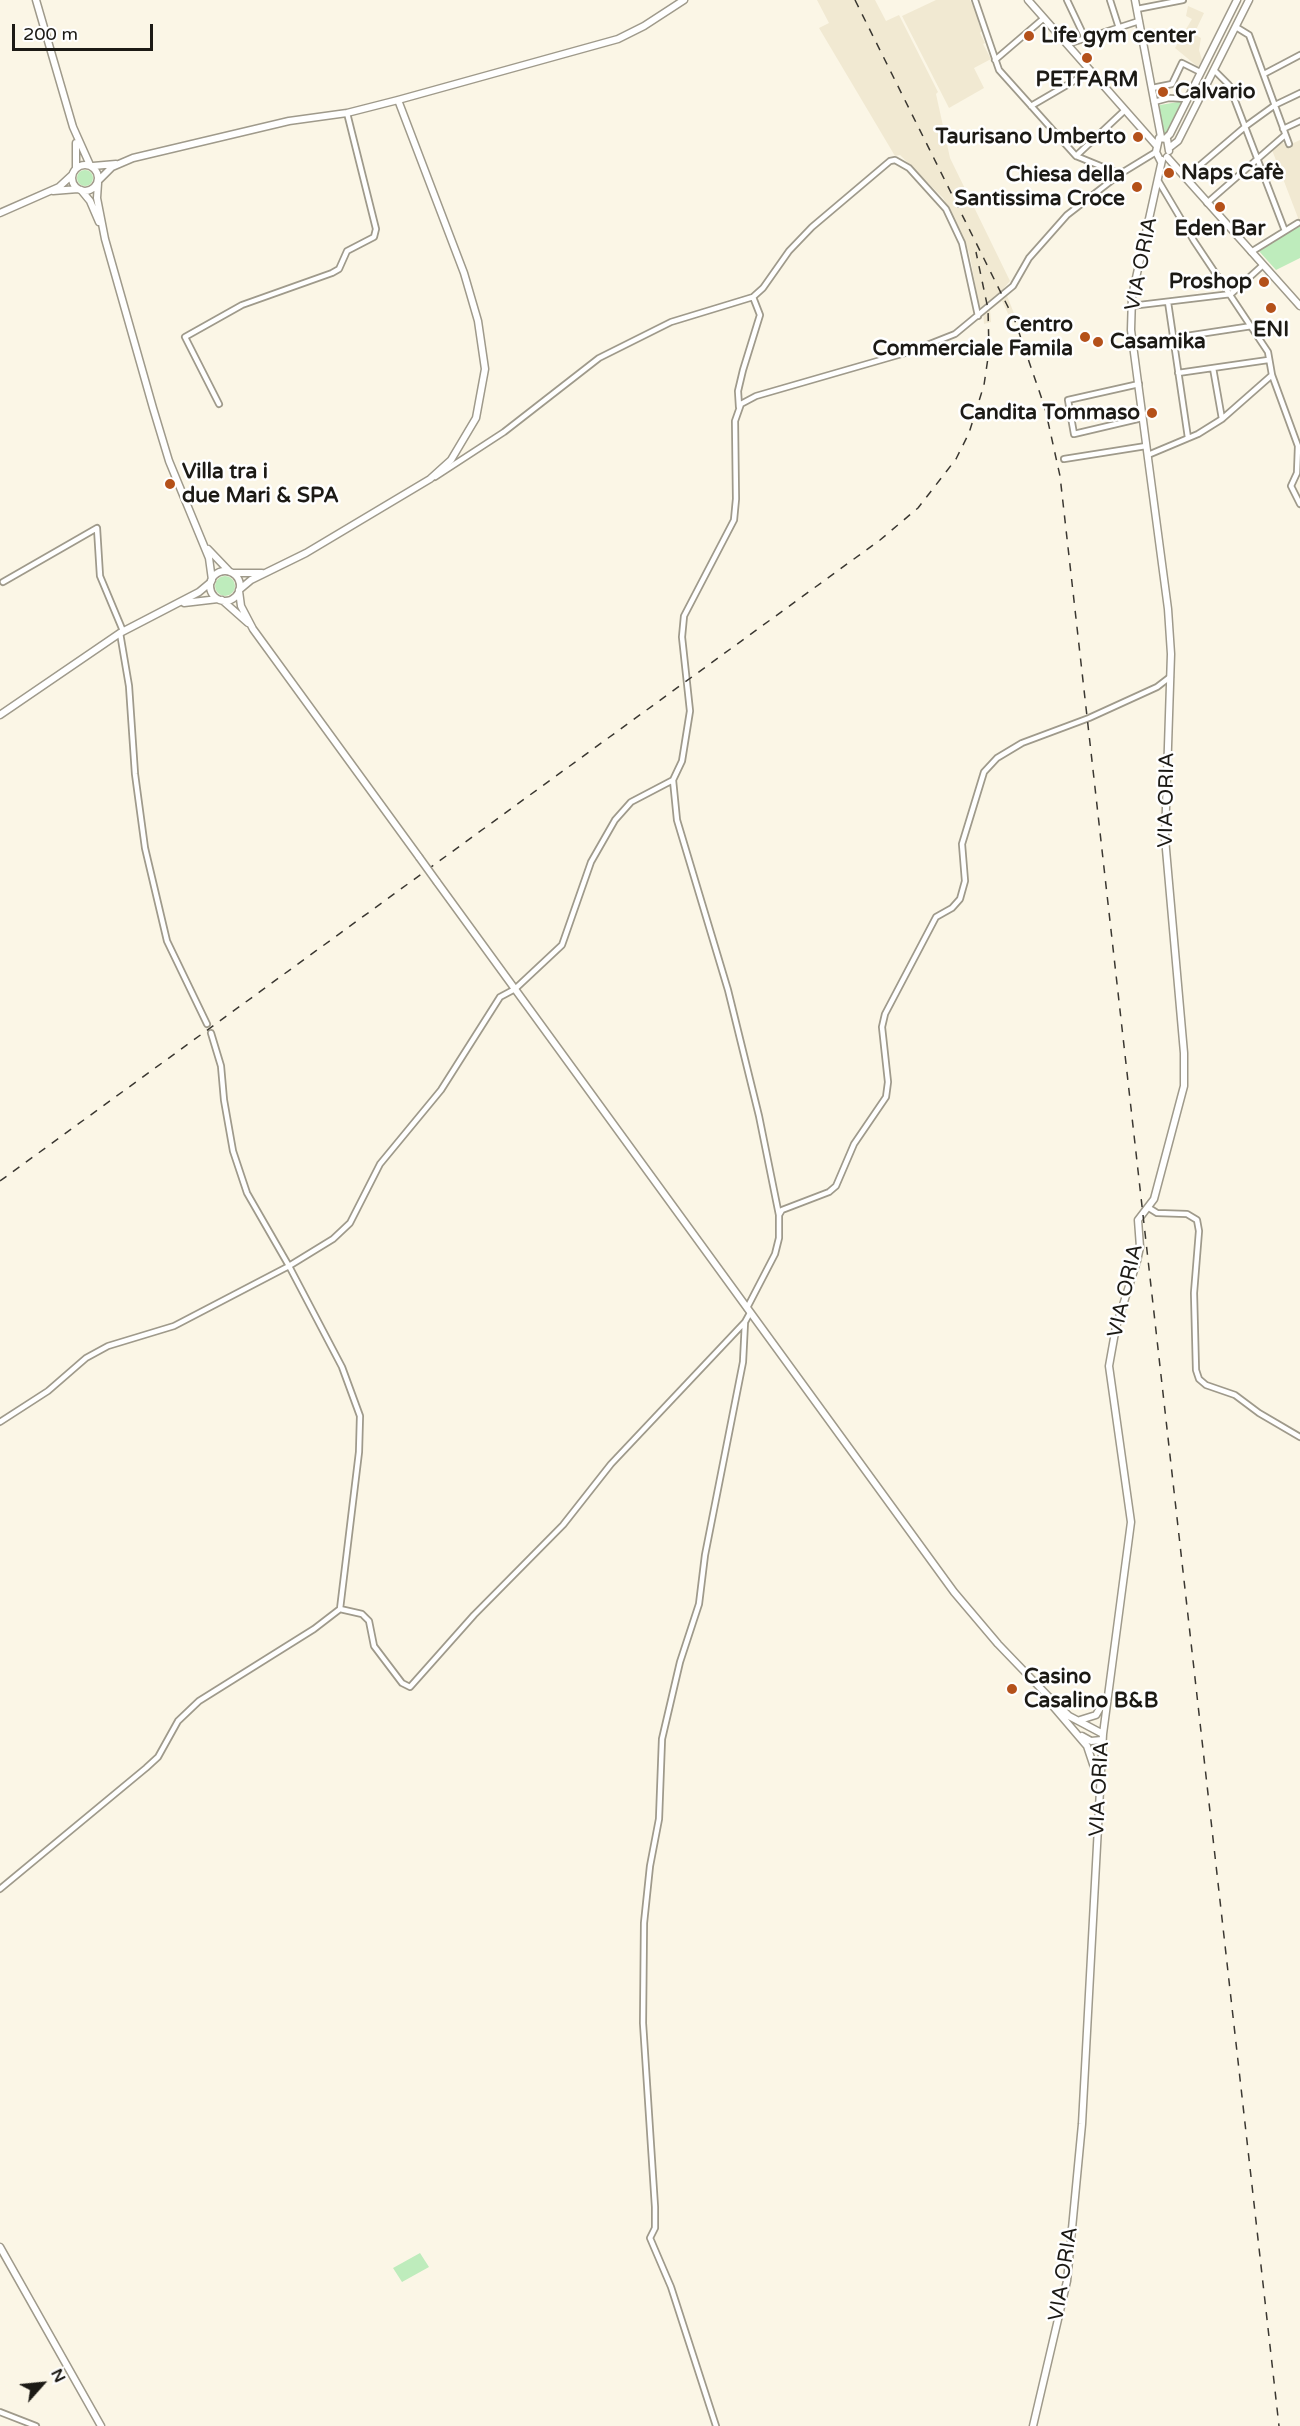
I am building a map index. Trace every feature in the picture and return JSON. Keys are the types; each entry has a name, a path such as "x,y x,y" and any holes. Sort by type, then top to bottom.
{"main road":[{"path":"36,0 73,127 78,155 73,181 90,201 105,239"},
{"path":"0,213 50,192 67,182 83,164 92,166 120,163 289,121 347,113 398,100 618,39 644,26 684,0"},
{"path":"1029,0 1125,110 1155,146 1163,160 1185,178 1298,301"},
{"path":"1135,0 1154,102 1163,137 1170,148"},
{"path":"1155,146 1163,137 1170,134 1237,0"},
{"name":"VIA ORIA","path":"1033,2426 1067,2281 1085,2080 1102,1737 1131,1511 1109,1366 1116,1327 1138,1252 1138,1220 1149,1208 1162,1173 1184,1086 1184,1053 1165,838 1170,677 1168,609 1131,338 1131,306 1163,160 1170,148 1178,141 1249,0"},
{"path":"175,605 201,599 232,599 239,590 268,572 306,553 430,480 451,460 476,418 484,387 483,341 464,273 398,100"},
{"path":"73,127 98,174 97,198 105,239 169,460 212,566 212,592 253,629"},
{"path":"50,192 91,190 120,163"},
{"path":"201,538 213,556 239,580 241,606 253,629 954,1592 1079,1734 1091,1755 1099,1782"},
{"path":"0,715 122,632 199,592 218,573 268,572"},
{"path":"1018,1666 1069,1716 1102,1737"},
{"path":"1069,1716 1082,1720 1091,1718 1099,1712 1108,1692"},
{"path":"1079,1734 1091,1741 1102,1737"},
{"path":"0,2247 100,2426"}],"street":[{"path":"975,0 999,70 1076,156 1120,174"},
{"path":"1067,0 1085,38"},
{"path":"1110,0 1119,28"},
{"path":"1137,9 1179,0"},
{"path":"995,60 1044,18"},
{"path":"1068,44 1139,21"},
{"path":"1236,27 1248,32 1289,144"},
{"path":"1264,74 1300,55"},
{"path":"1152,88 1172,84 1177,67 1182,63 1200,72"},
{"path":"1031,106 1091,71"},
{"path":"1215,71 1229,85 1285,231"},
{"path":"1185,178 1246,126 1275,105 1300,93"},
{"path":"1154,102 1187,99"},
{"path":"1076,156 1125,110"},
{"path":"219,404 186,336 249,302 337,270 347,251 374,237 376,229 347,113"},
{"path":"1283,129 1300,121"},
{"path":"1207,203 1285,135"},
{"path":"739,407 751,397 851,370 936,343 959,332 1013,286 1029,258 1067,215 1155,146"},
{"path":"430,480 451,469 504,432 599,358 671,322 753,297 763,288 789,251 812,227 890,161 896,160 909,168 946,209 962,243 978,316"},
{"path":"1159,182 1216,275 1268,352 1272,375 1298,446 1297,473 1291,486 1300,504"},
{"path":"1251,252 1298,223"},
{"path":"1131,306 1231,294 1263,265"},
{"path":"716,2426 671,2287 650,2238 655,2228 655,2207 643,2023 644,1923 650,1866 659,1819 662,1739 680,1662 699,1604 705,1555 743,1362 745,1322 775,1254 779,1238 779,1215 759,1116 728,990 677,820 673,780 684,754 690,718 682,637 684,616 734,519 736,500 734,436 739,407 738,391 742,370 760,315 753,297"},
{"path":"1168,302 1188,438"},
{"path":"1173,338 1252,326"},
{"path":"1179,373 1268,360"},
{"path":"1213,368 1222,419"},
{"path":"1148,455 1188,438 1222,419 1272,375"},
{"path":"1138,384 1068,400 1074,434 1142,418"},
{"path":"1064,459 1146,446"},
{"path":"3,582 97,528 100,576 122,632 129,686 135,774 145,848 167,941 207,1024"},
{"path":"779,1215 782,1210 830,1192 836,1186 854,1144 886,1097 888,1082 882,1027 885,1014 936,917 952,908 960,899 965,881 962,844 984,772 997,758 1022,743 1089,718 1157,687 1170,677"},
{"path":"0,1422 48,1391 86,1358 108,1346 174,1326 290,1266 333,1239 350,1223 380,1164 441,1090 500,997 515,989 562,945 591,862 622,810 631,802 673,780"},
{"path":"0,1888 158,1757 178,1721 199,1701 323,1624 340,1609 359,1452 360,1416 342,1367 290,1266 247,1193 233,1151 221,1066 211,1033"},
{"path":"1149,1208 1157,1213 1187,1214 1197,1220 1199,1231 1194,1293 1196,1370 1199,1379 1206,1385 1235,1395 1259,1413 1300,1437"},
{"path":"340,1609 362,1614 369,1621 374,1646 402,1683 410,1687 474,1614 563,1525 619,1455 745,1322"},
{"path":"0,2412 36,2426"}],"shaded area":[{"path":"817,0 875,0 886,21 899,15 938,92 936,94 950,158 1010,281 1004,288 1015,316 1010,318 1002,301 990,310 991,322 984,324 983,310 979,306 970,256 964,238 943,198 900,155 895,156 819,28 829,23"},
{"path":"936,0 970,0 980,20 978,22 985,43 983,44 991,59 974,68 984,88 949,108 902,16"},
{"path":"1188,6 1204,13 1194,34 1201,38 1199,50 1202,60 1198,67 1175,48 1192,19 1186,16"},
{"path":"1300,140 1300,223 1272,150 1282,142 1287,146"}],"green space":[{"path":"1184,101 1167,134 1161,132 1158,108 1160,105"},
{"path":"82,170 88,170 93,178 91,184 82,186 77,181 77,175"},
{"path":"1300,226 1300,258 1276,270 1258,250"},
{"path":"221,576 229,576 235,582 235,590 229,596 221,596 215,590 215,582"},
{"path":"420,2253 429,2267 402,2282 393,2268"}],"railway":[{"path":"855,0 1015,321 1045,408 1060,476 1279,2426"},
{"path":"0,1181 880,540 918,508 956,459 969,433 984,385 989,351 988,309 976,252"}],"place":[{"name":"Life gym center","path":"1029,36"},
{"name":"PETFARM","path":"1087,58"},
{"name":"Calvario","path":"1163,92"},
{"name":"Taurisano Umberto","path":"1138,137"},
{"name":"Naps Cafè","path":"1169,173"},
{"name":"Chiesa della Santissima Croce","path":"1137,187"},
{"name":"Eden Bar","path":"1220,207"},
{"name":"Proshop","path":"1264,282"},
{"name":"ENI","path":"1271,308"},
{"name":"Centro Commerciale Famila","path":"1085,337"},
{"name":"Casamika","path":"1098,342"},
{"name":"Candita Tommaso","path":"1152,413"},
{"name":"Villa tra i due Mari & SPA","path":"170,484"},
{"name":"Casino Casalino B&B","path":"1012,1689"}]}
